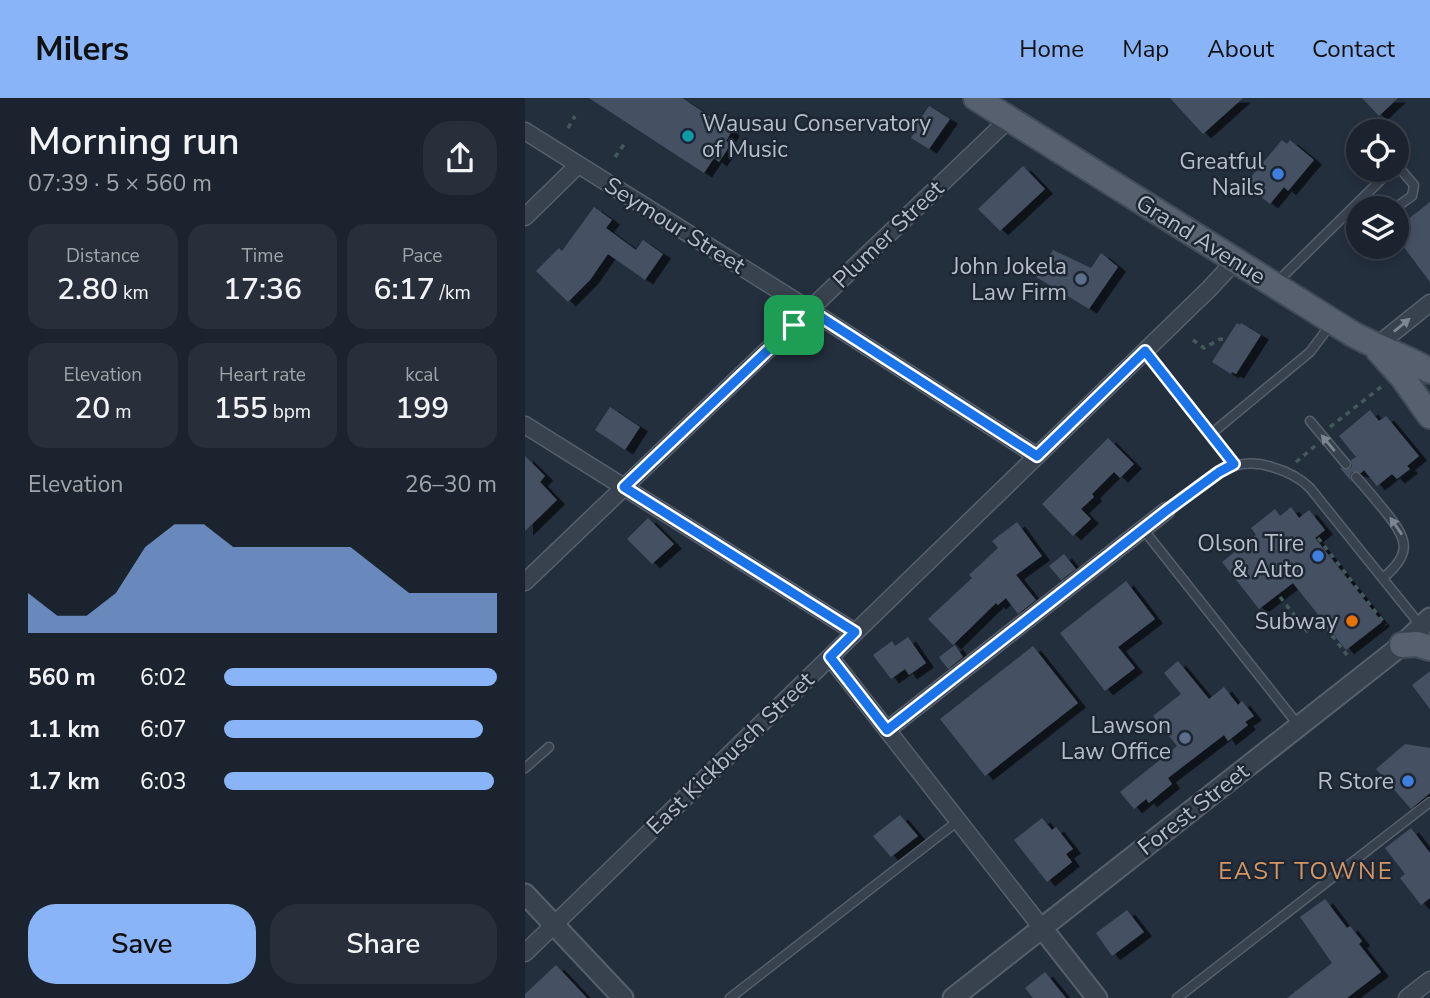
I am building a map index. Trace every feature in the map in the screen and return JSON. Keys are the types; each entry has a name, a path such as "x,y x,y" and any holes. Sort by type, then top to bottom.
{"main road":[{"name":"Grand Avenue","path":"976,98 1375,347 1409,359 1430,371"},
{"path":"1375,347 1403,378 1430,416"},
{"path":"1402,645 1417,644 1427,630"}],"street":[{"name":"Plumer Street","path":"525,582 1009,119"},
{"name":"Seymour Street","path":"525,131 1037,456"},
{"path":"525,218 579,165"},
{"name":"East Kickbusch Street","path":"525,953 1236,260"},
{"path":"1375,347 1430,303"},
{"path":"525,425 855,632"},
{"path":"887,730 1166,511"},
{"name":"Forest Street","path":"953,998 1402,645"},
{"path":"830,657 1097,998"},
{"path":"525,894 623,998"},
{"path":"1407,998 1430,980"}],"lane":[{"path":"1409,179 1414,185 1409,198"},
{"path":"1365,196 1379,182"},
{"path":"1275,285 1346,215"},
{"path":"1211,433 1310,352 1333,321"},
{"path":"1145,351 1234,464"},
{"path":"1310,421 1346,464"},
{"path":"1166,511 1234,464 1259,463 1300,479 1427,630"},
{"path":"1356,477 1395,523 1404,540 1404,552 1400,560 1383,578"},
{"path":"1143,529 1299,726"},
{"path":"525,768 549,747"},
{"path":"1177,998 1430,802"},
{"path":"730,998 958,821"}],"path":[{"path":"568,128 575,117"},
{"path":"615,157 625,143"},
{"path":"1193,340 1204,348 1220,339 1226,340"},
{"path":"1328,429 1381,387"},
{"path":"1301,458 1318,444"},
{"path":"1318,538 1386,625"},
{"path":"1280,597 1307,631 1320,620 1347,655"}],"building":[{"name":"Wausau Conservatory of Music","path":"589,98 682,98 732,131 726,141 731,144 719,162 714,158 704,173"},
{"path":"1170,98 1243,98 1203,134"},
{"path":"1362,98 1398,98 1379,116"},
{"path":"929,106 950,119 929,149 911,138"},
{"path":"1282,140 1287,144 1290,140 1314,160 1288,191 1284,187 1270,204 1245,184"},
{"path":"1023,166 1045,189 1000,231 978,209"},
{"path":"1430,202 1430,282 1409,254 1409,219"},
{"path":"594,207 612,220 606,228 636,250 643,240 663,254 645,280 608,254 590,280 568,302 536,271 559,248 562,251"},
{"path":"1053,250 1091,268 1101,253 1118,267 1089,309 1036,277"},
{"path":"1237,323 1261,335 1236,374 1231,374 1212,362"},
{"path":"610,407 640,427 625,450 595,430"},
{"path":"1370,410 1379,421 1386,416 1419,456 1407,466 1410,469 1397,479 1392,474 1377,486 1364,470 1361,473 1352,472 1351,481 1340,468 1350,469 1351,460 1356,457 1339,436"},
{"path":"1108,438 1134,464 1120,478 1114,472 1092,494 1094,497 1081,509 1091,519 1073,536 1042,504"},
{"path":"525,456 545,476 540,482 557,500 525,531"},
{"path":"1291,507 1299,518 1309,510 1325,530 1315,538 1382,622 1346,650 1293,583 1259,609 1222,562 1256,535 1251,528 1275,509 1280,516"},
{"path":"648,518 674,544 652,564 627,539"},
{"path":"1017,522 1042,556 1016,575 1036,600 1018,614 1006,598 998,605 996,603 953,645 928,619 972,578 969,575 998,548 992,541"},
{"path":"1064,554 1076,569 1061,580 1049,566"},
{"path":"1126,581 1155,619 1118,647 1135,668 1105,691 1060,633"},
{"path":"908,637 926,663 909,675 905,669 891,679 873,655 892,641 895,646"},
{"path":"955,645 963,657 948,669 939,657"},
{"path":"1033,646 1078,703 985,776 940,719"},
{"path":"1178,661 1209,699 1224,687 1238,705 1242,701 1254,716 1245,722 1248,725 1228,741 1224,735 1168,778 1172,784 1149,803 1146,799 1134,809 1120,792 1177,746 1153,716 1181,694 1164,673"},
{"path":"1430,671 1430,709 1412,685"},
{"name":"R Store","path":"1405,744 1430,748 1430,793 1411,809 1376,769"},
{"path":"900,815 918,836 891,857 873,836"},
{"path":"1042,818 1052,830 1056,827 1073,849 1066,854 1072,862 1047,882 1014,840"},
{"path":"1411,828 1430,853 1430,898 1421,905 1400,878 1405,874 1385,848"},
{"path":"1325,899 1347,928 1350,926 1362,941 1359,944 1381,972 1347,998 1287,998 1332,963 1300,917"},
{"path":"1127,910 1144,932 1112,956 1096,933"},
{"path":"556,965 587,998 525,998 525,994"},
{"path":"1045,972 1066,998 1033,998 1025,988"}],"place":[{"name":"Wausau Conservatory of Music","path":"688,136"},
{"name":"Greatful Nails","path":"1278,174"},
{"name":"John Jokela Law Firm","path":"1081,279"},
{"name":"Olson Tire & Auto","path":"1318,556"},
{"name":"Subway","path":"1352,621"},
{"name":"Lawson Law Office","path":"1185,738"},
{"name":"R Store","path":"1408,781"}],"district":[{"name":"EAST TOWNE","path":"1306,871"}],"route":[{"path":"810,310 1037,456 1145,351 1234,464 1166,511 887,730 830,657 855,632 624,487 794,325 810,310"}]}
